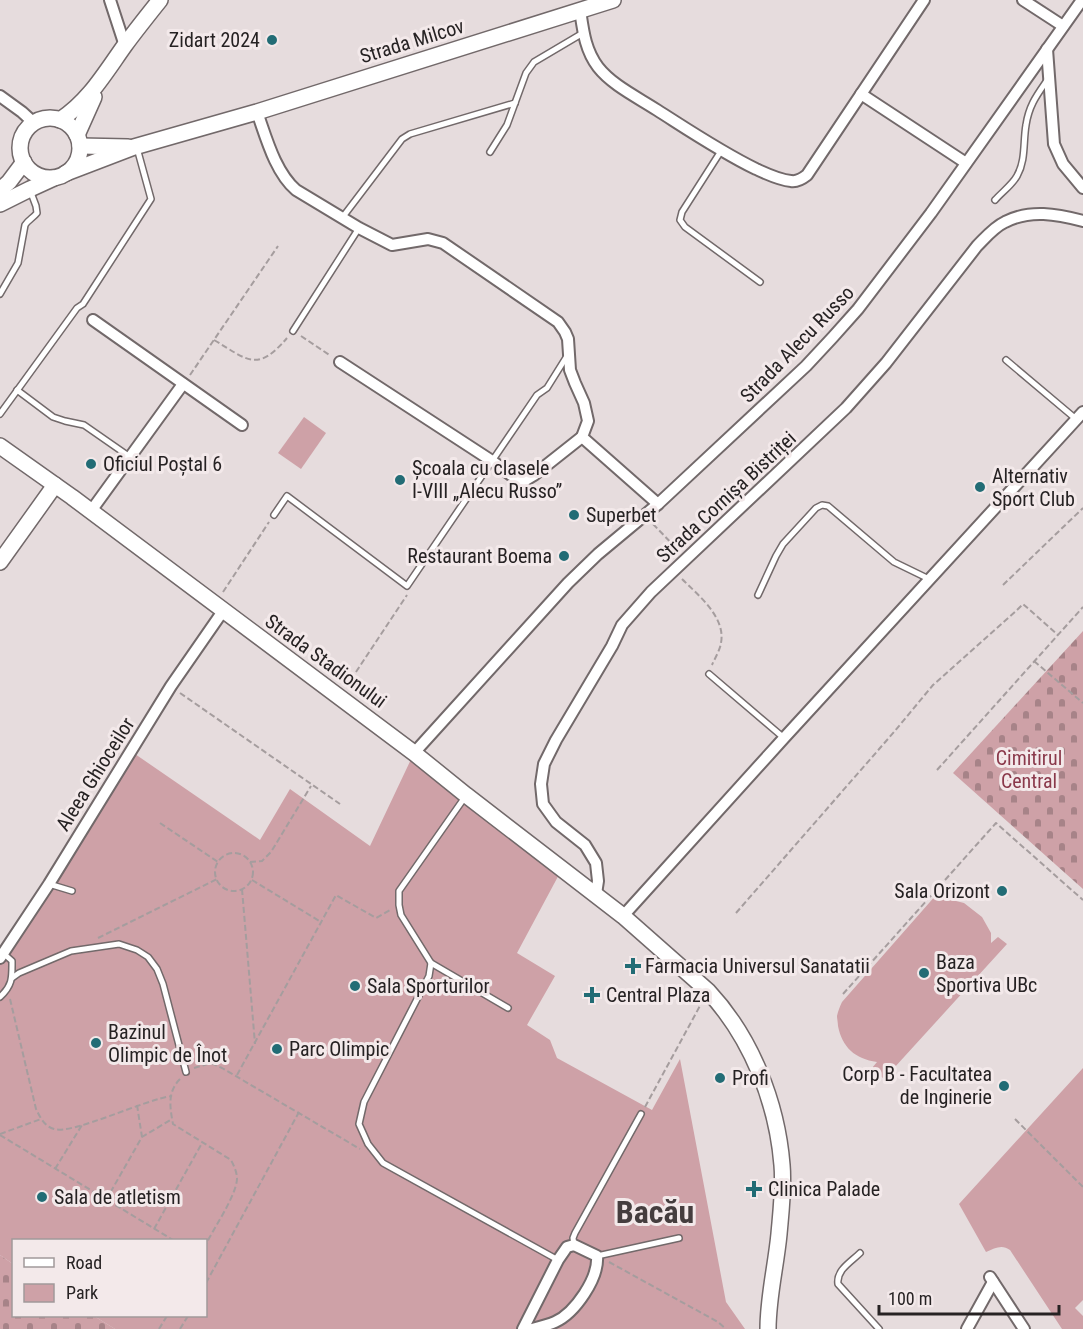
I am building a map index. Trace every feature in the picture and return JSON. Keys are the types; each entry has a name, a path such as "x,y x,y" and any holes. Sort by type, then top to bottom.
{"street":[{"path":"110,0 125,46"},
{"path":"60,120 73,112 99,83 160,0"},
{"name":"Strada Milcov","path":"0,204 61,175 135,147 257,112 613,0"},
{"path":"580,10 588,51 599,69 616,84 721,151 766,174 792,181 801,180 807,175 924,0"},
{"path":"1023,0 1063,26"},
{"name":"Strada Alecu Russo","path":"414,753 568,583 598,554 658,504 798,374 833,338 931,213 1082,0"},
{"path":"1047,49 1054,144 1064,164 1083,188"},
{"path":"78,141 67,123 51,118 34,123 28,129 23,136 21,153 24,162 35,173 48,178 61,175 72,168 79,154 78,141 99,83"},
{"path":"861,94 966,163"},
{"path":"0,96 34,123"},
{"path":"257,112 280,172 296,190 392,245 428,239 443,243 558,322 568,339 570,370 584,403 588,421 582,437 524,481 511,475 340,362"},
{"name":"Strada Milcov","path":"78,141 135,147"},
{"path":"0,190 24,162"},
{"name":"Strada Cornișa Bistriței","path":"596,894 597,863 585,845 556,822 543,804 541,784 544,764 556,740 622,625 651,592 846,408 886,363 977,246 997,227 1017,217 1038,213 1083,221"},
{"path":"93,320 242,425"},
{"path":"91,511 183,384"},
{"path":"623,916 1080,416"},
{"path":"582,437 658,504"},
{"name":"Strada Stadionului","path":"0,446 91,511 414,753 623,916 719,1002 741,1035 758,1069 771,1104 783,1167 779,1236 770,1295 768,1329"},
{"path":"0,562 55,485"},
{"name":"Aleea Ghioceilor","path":"2,955 49,884 219,608"},
{"path":"523,1329 567,1247 574,1245 597,1256 597,1266 589,1286 571,1311 556,1322 532,1329"},
{"path":"967,1329 991,1279 1024,1329"}],"lane":[{"path":"490,152 507,125 526,73 534,62 583,33"},
{"path":"995,200 1016,178 1024,153 1026,125 1032,103 1049,77"},
{"path":"342,218 402,140 410,134 515,103"},
{"path":"0,414 77,308 83,304 151,199 135,147"},
{"path":"721,151 682,212 680,220 685,227 760,282"},
{"path":"0,294 18,263 25,225 37,213 30,189"},
{"path":"293,331 359,228"},
{"path":"274,515 287,496 407,586 537,394 547,388 569,352"},
{"path":"1006,360 1080,416"},
{"path":"17,390 53,417 84,425 130,457"},
{"path":"758,595 783,544 816,508 822,505 828,506 894,562 929,579"},
{"path":"709,674 784,738"},
{"path":"466,795 399,891 399,905 401,915 432,963 508,1008"},
{"path":"49,884 72,891"},
{"path":"2,996 12,978 19,973 71,951 119,944 136,950 148,957 157,969 186,1072"},
{"path":"2,955 12,961 12,978"},
{"path":"432,963 429,976 364,1102 359,1124 368,1144 383,1163 558,1260"},
{"path":"574,1245 575,1233 641,1114"},
{"path":"597,1256 679,1238"},
{"path":"860,1253 841,1271 837,1277 838,1284 879,1329"}],"path":[{"path":"183,384 278,246"},
{"path":"214,340 249,360 260,360 278,348 293,331 340,362"},
{"path":"1003,585 1083,508"},
{"path":"219,608 274,515"},
{"path":"645,515 686,559"},
{"path":"674,571 719,620 722,641 709,674"},
{"path":"340,696 407,595 407,586"},
{"path":"736,913 887,741 933,685 1023,604 1058,635"},
{"path":"937,770 1083,607"},
{"path":"1034,661 1083,703"},
{"path":"171,686 340,804"},
{"path":"250,862 262,861 271,852 312,784"},
{"path":"160,823 218,862"},
{"path":"843,994 996,823 1083,900"},
{"path":"234,853 240,854 250,862 252,868 249,884 236,891 224,888 216,879 218,862 223,857 234,853"},
{"path":"71,951 216,879"},
{"path":"251,879 321,922"},
{"path":"242,889 255,1044"},
{"path":"237,1075 336,895 376,918 399,905"},
{"path":"641,1114 708,991"},
{"path":"2,996 10,999 32,1096 41,1119 48,1126 56,1130 82,1125 136,1105 172,1096"},
{"path":"207,1242 233,1194 237,1179 231,1160 173,1124 169,1103 176,1083 186,1072 211,1063 237,1075 364,1152"},
{"path":"136,1105 142,1137"},
{"path":"207,1281 299,1112"},
{"path":"0,1135 41,1119"},
{"path":"106,1200 142,1137 172,1119"},
{"path":"1014,1119 1083,1187"},
{"path":"55,1169 82,1125"},
{"path":"0,1135 171,1239"},
{"path":"154,1229 202,1143"},
{"path":"597,1256 718,1322 726,1329"}],"green space":[{"path":"304,417 326,433 301,469 278,453"},
{"name":"Cimitirul Central","path":"1083,631 1083,889 953,773"},
{"name":"Parc Olimpic","path":"414,753 562,869 517,953 555,976 527,1025 550,1040 557,1058 652,1110 680,1059 726,1302 745,1329 115,1329 96,1317 207,1317 207,1239 12,1239 12,1263 0,1255 0,958 135,754 260,840 290,789 370,846"},
{"name":"Baza Sportiva UBc","path":"944,886 950,892 944,898 964,903 982,917 991,933 991,943 998,937 1007,944 884,1079 872,1068 877,1062 856,1055 846,1046 838,1026 838,1012 842,1002"},
{"path":"1083,1068 1083,1300 1075,1308 1083,1316 1083,1329 1062,1329 1010,1250 1001,1247 986,1252 959,1204"},
{"path":"0,1255 12,1263 12,1317 96,1317 115,1329 0,1329"}],"place":[{"name":"Zidart 2024","path":"272,40"},
{"name":"Oficiul Poștal 6","path":"91,464"},
{"name":"Școala cu clasele I-VIII „Alecu Russo”","path":"400,480"},
{"name":"Alternativ Sport Club","path":"980,487"},
{"name":"Superbet","path":"574,515"},
{"name":"Restaurant Boema","path":"564,556"},
{"name":"Sala Orizont","path":"1002,891"},
{"name":"Farmacia Universul Sanatatii","path":"633,966"},
{"name":"Baza Sportiva UBc","path":"924,973"},
{"name":"Sala Sporturilor","path":"355,986"},
{"name":"Central Plaza","path":"592,995"},
{"name":"Bazinul Olimpic de Înot","path":"96,1043"},
{"name":"Parc Olimpic","path":"277,1049"},
{"name":"Profi","path":"720,1078"},
{"name":"Corp B - Facultatea de Inginerie","path":"1004,1086"},
{"name":"Clinica Palade","path":"754,1189"},
{"name":"Sala de atletism","path":"42,1197"}],"district":[{"name":"Bacău","path":"655,1212"}]}
